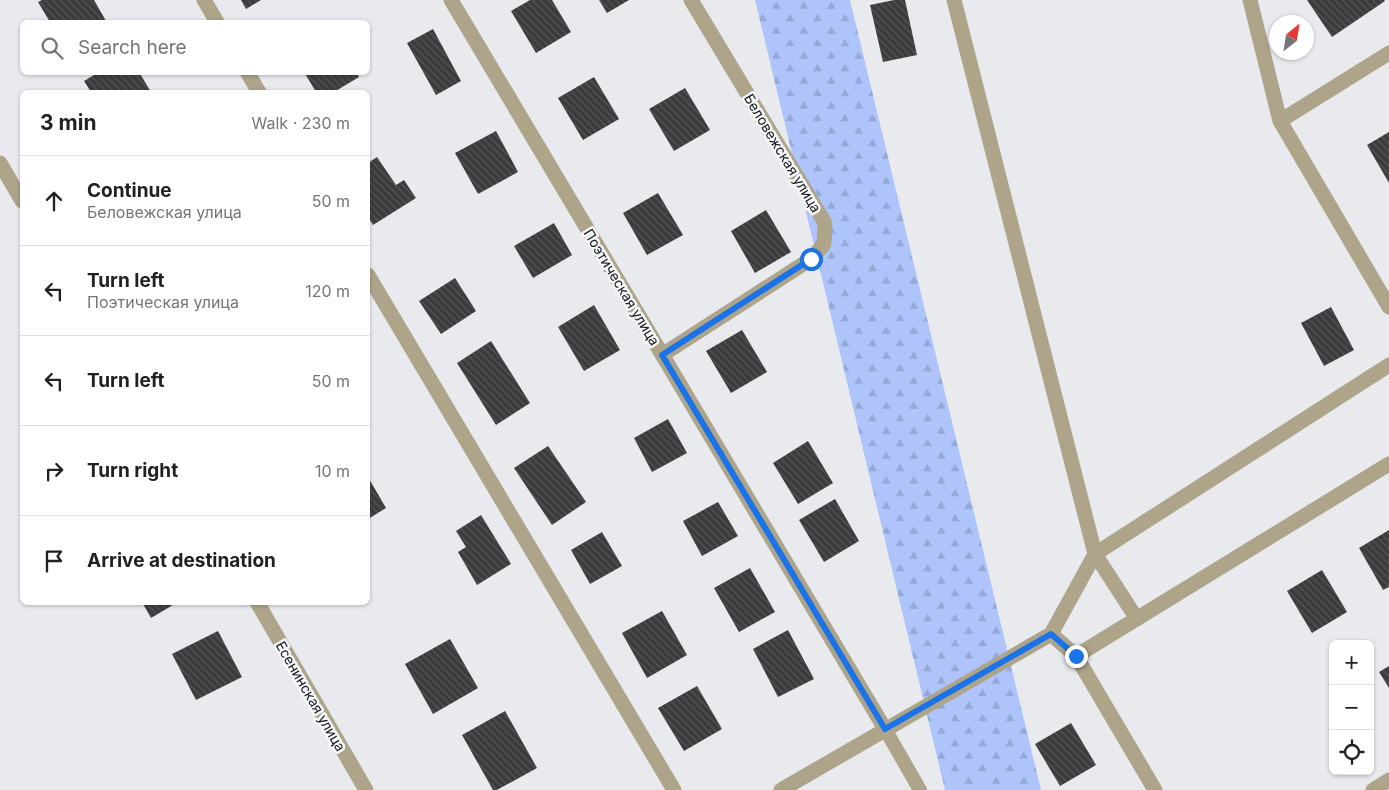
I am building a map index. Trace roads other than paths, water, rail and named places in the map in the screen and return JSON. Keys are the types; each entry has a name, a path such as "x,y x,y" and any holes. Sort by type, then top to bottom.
{"street":[{"path":"204,0 216,20"},
{"name":"Поэтическая улица","path":"451,0 885,729"},
{"name":"Беловежская улица","path":"662,355 811,259 824,244 825,223 691,0"},
{"path":"954,0 1095,554 1137,619"},
{"path":"1250,0 1280,121 1389,307"},
{"path":"1280,121 1389,53"},
{"path":"249,75 258,90"},
{"path":"0,163 20,198"},
{"path":"370,279 674,790"},
{"path":"781,790 1051,634 1095,554 1389,365"},
{"path":"1076,656 1389,464"},
{"name":"Есенинская улица","path":"259,605 366,790"},
{"path":"1051,634 1076,656 1155,790"},
{"path":"1374,790 1389,780"}],"lane":[{"path":"885,729 920,790"}]}
